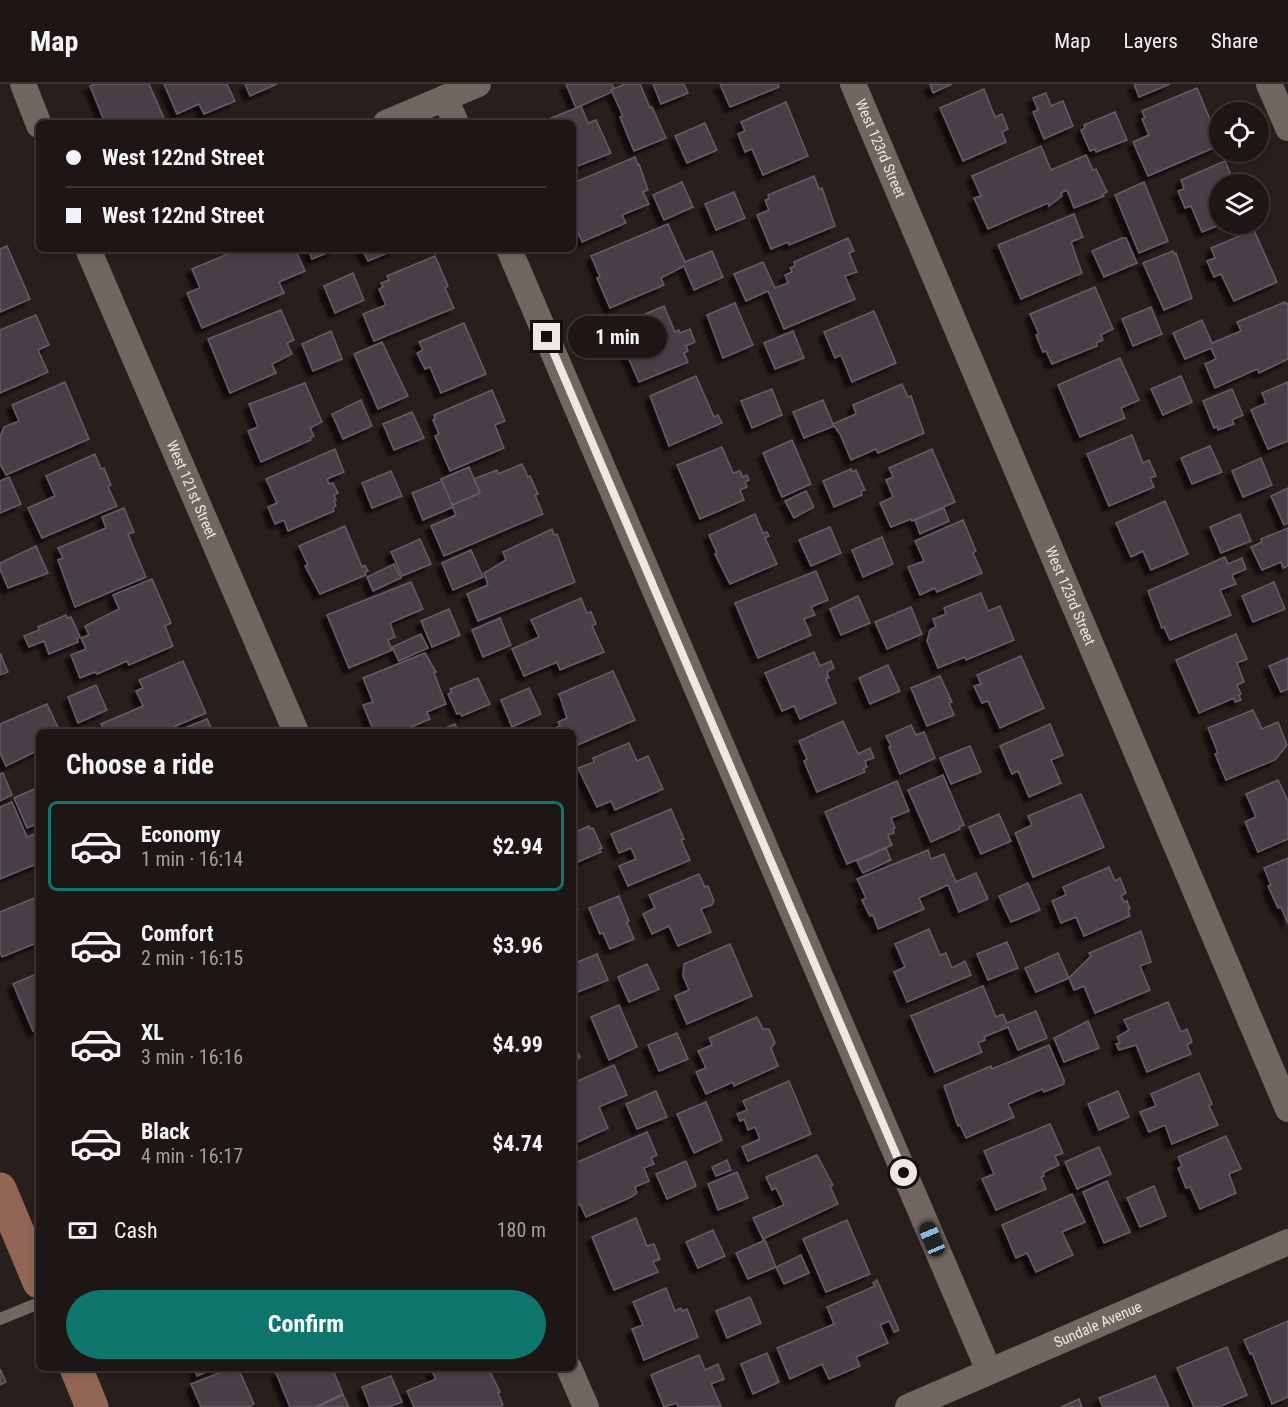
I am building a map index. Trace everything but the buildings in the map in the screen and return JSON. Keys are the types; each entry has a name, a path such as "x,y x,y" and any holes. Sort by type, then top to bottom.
{"main road":[{"path":"0,1190 36,1275"},
{"path":"77,1371 92,1407"}],"street":[{"path":"23,84 37,120"},
{"path":"393,120 478,84"},
{"name":"West 123rd Street","path":"853,84 1288,1109"},
{"path":"1269,84 1288,128"},
{"path":"445,98 455,120"},
{"name":"West 121st Street","path":"89,252 295,729"},
{"path":"511,252 988,1371"},
{"name":"Sundale Avenue","path":"908,1407 1288,1242"},
{"path":"570,1371 586,1407"}],"lane":[{"path":"0,1319 36,1304"}],"route":[{"path":"547,337 904,1173"}]}
